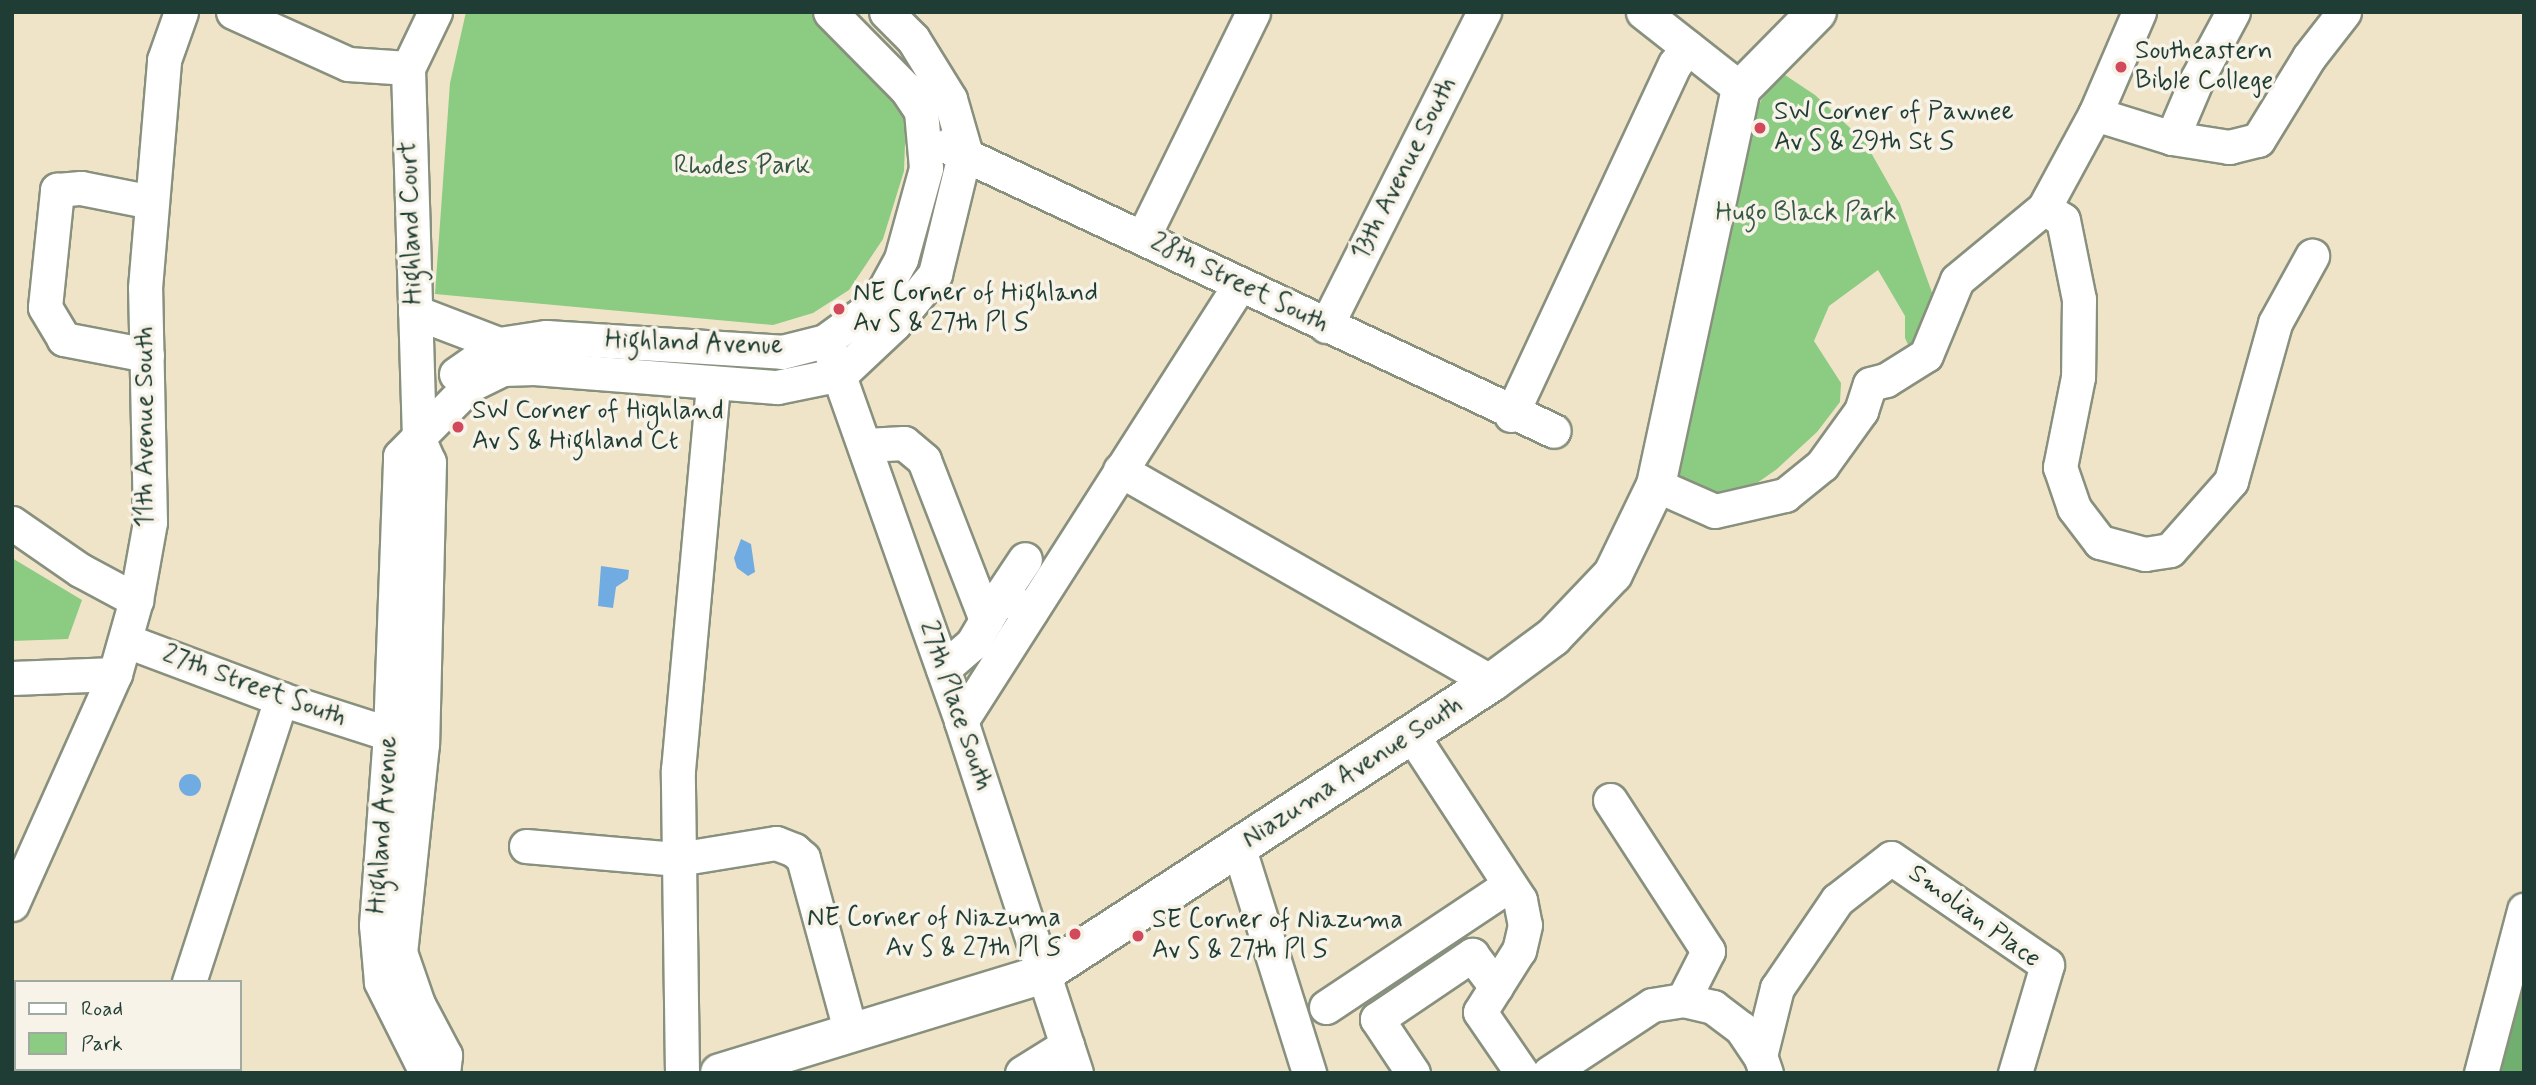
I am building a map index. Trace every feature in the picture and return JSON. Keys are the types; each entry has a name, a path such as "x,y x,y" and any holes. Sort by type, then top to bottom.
{"main road":[{"path":"1741,89 1817,12"},
{"name":"Niazuma Avenue South","path":"743,1070 1043,974 1240,849 1492,682 1553,637 1614,574 1656,485 1741,89"}],"street":[{"name":"11th Avenue South","path":"12,904 115,674 127,641 136,600 150,522 145,288 164,60 181,12"},
{"path":"233,12 348,64 408,68"},
{"name":"Highland Court","path":"419,440 408,68 435,12"},
{"name":"Highland Avenue","path":"830,12 906,89 921,111 926,168 901,259 877,303 825,341 782,352 546,337 499,344 464,366 443,387 419,440 429,462 422,744 400,952 418,1004 445,1055 441,1073 422,1064 381,982 376,925 390,734 400,456 419,440 470,385 503,369 534,368 777,387 841,374"},
{"path":"841,374 894,324 935,274 965,151 950,99 913,39 886,12"},
{"path":"1143,237 1253,12"},
{"name":"13th Avenue South","path":"1326,326 1484,12"},
{"path":"1643,12 1741,89"},
{"path":"1656,485 1715,512 1785,495 1822,465 1861,411 1870,384 1886,380 1926,355 1957,280 2053,214 2139,12"},
{"path":"2172,138 2197,79 2233,12"},
{"path":"2095,114 2172,138 2229,148 2258,140 2309,57 2344,12"},
{"path":"1511,415 1675,64 1688,47"},
{"name":"28th Street South","path":"923,139 965,151 1511,415 1553,431"},
{"path":"147,355 64,339 45,307 57,190 81,188 152,202"},
{"path":"2053,214 2079,299 2078,377 2060,467 2074,508 2101,542 2145,554 2170,550 2231,481 2275,323 2312,256"},
{"path":"961,721 1240,284"},
{"name":"Highland Avenue","path":"415,312 499,344"},
{"name":"27th Place South","path":"825,341 841,374 961,721 1071,1059"},
{"path":"682,1073 678,859 684,683 713,383"},
{"path":"865,445 904,443 924,460 994,608"},
{"path":"1120,470 1492,682"},
{"path":"12,523 80,570 136,600"},
{"path":"943,669 972,644 1025,559"},
{"path":"994,608 1031,612"},
{"name":"27th Street South","path":"127,641 281,699 422,744"},
{"path":"12,678 115,674"},
{"path":"190,980 281,699"},
{"path":"1412,735 1520,900 1525,926 1519,950 1480,1012 1522,1073"},
{"path":"1610,800 1708,951 1683,1000"},
{"path":"526,846 678,859 776,843 803,859 852,1033"},
{"path":"1240,849 1308,1073"},
{"name":"Smolian Place","path":"1763,1065 1777,988 1800,949 1837,900 1891,858 2047,965 2015,1073"},
{"path":"1326,1007 1510,884"},
{"path":"2481,1073 2524,910"},
{"path":"1413,1073 1377,1019 1472,955 1496,987"},
{"path":"1549,1073 1652,1005 1683,1000 1713,1007 1741,1028 1763,1065"},
{"path":"1022,1073 1071,1059"}],"green space":[{"name":"Rhodes Park","path":"466,12 815,12 879,75 906,117 904,171 883,239 849,290 813,313 773,325 435,294 450,83"},
{"name":"Hugo Black Park","path":"1782,73 1815,95 1865,142 1900,204 1934,298 1911,351 1905,338 1905,316 1878,270 1829,306 1814,341 1841,383 1840,402 1817,432 1777,469 1747,490 1716,503 1664,476 1740,142 1762,99"},
{"path":"12,558 82,600 68,639 12,641"},
{"path":"2524,969 2524,1073 2490,1073"}],"water":[{"path":"741,539 751,544 755,572 748,576 737,568 734,558"},
{"path":"601,566 629,570 628,579 616,587 613,608 598,606"},
{"path":"190,774 198,777 201,785 198,793 190,796 182,793 179,785 182,777"}],"place":[{"name":"Southeastern Bible College","path":"2121,67"},
{"name":"SW Corner of Pawnee Av S & 29th St S","path":"1760,128"},
{"name":"NE Corner of Highland Av S & 27th Pl S","path":"839,309"},
{"name":"SW Corner of Highland Av S & Highland Ct","path":"458,427"},
{"name":"NE Corner of Niazuma Av S & 27th Pl S","path":"1075,934"},
{"name":"SE Corner of Niazuma Av S & 27th Pl S","path":"1138,936"}]}
